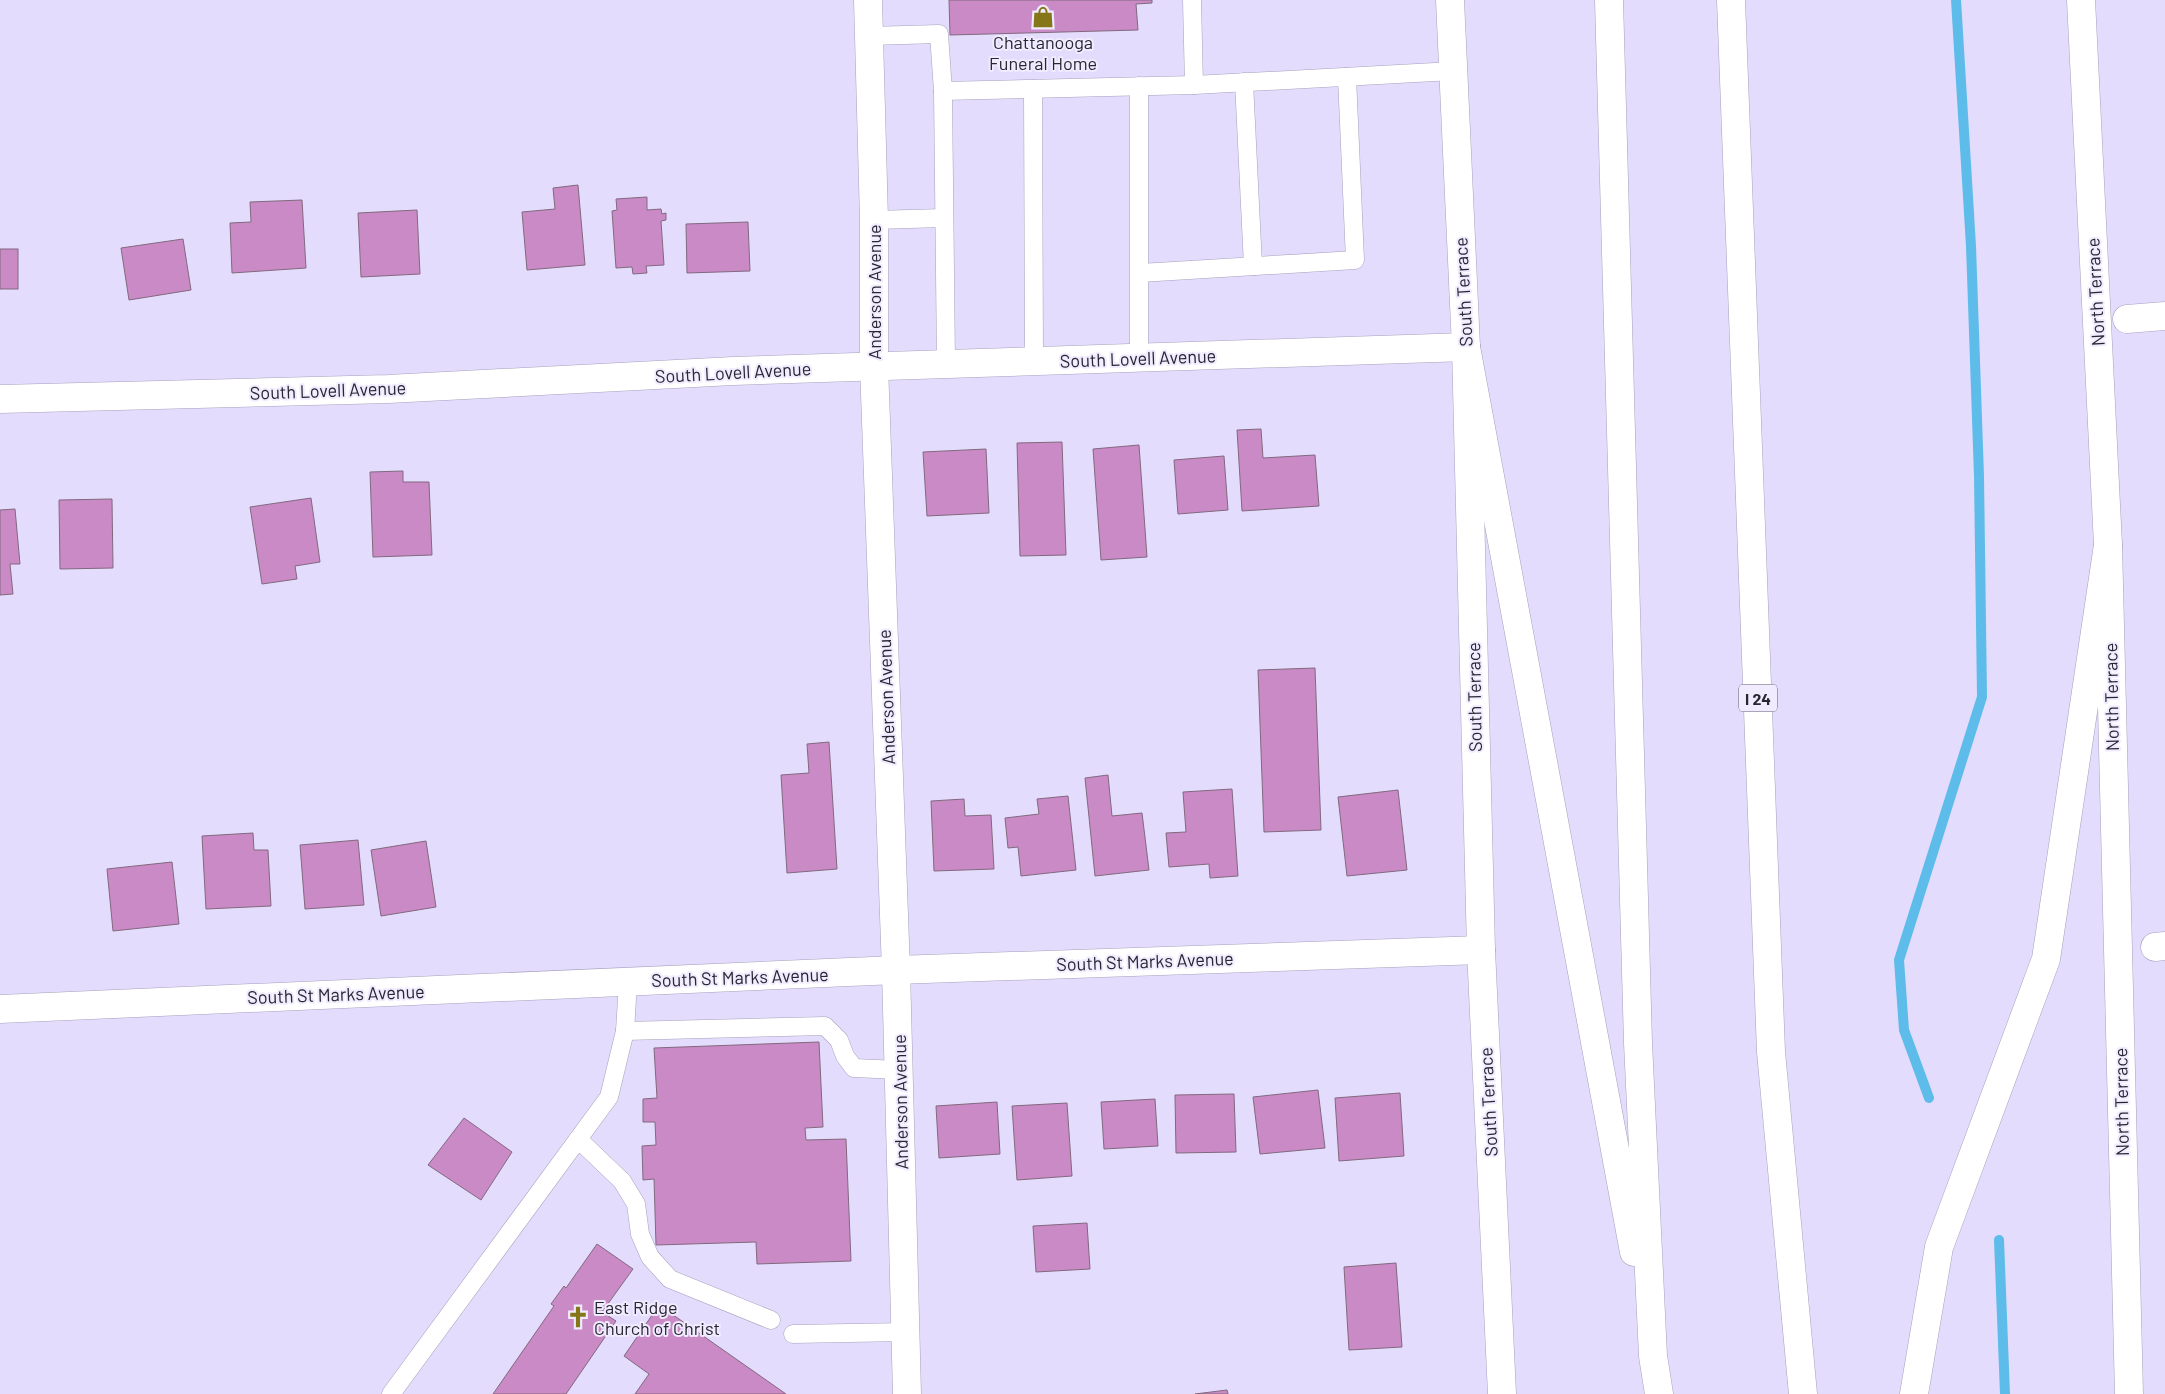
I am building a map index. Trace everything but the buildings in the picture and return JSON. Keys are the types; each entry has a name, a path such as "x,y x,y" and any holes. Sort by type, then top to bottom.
{"main road":[{"name":"Anderson Avenue","path":"868,0 874,220 874,366 896,970 907,1394"},
{"name":"South Terrace","path":"1450,0 1466,347 1481,950 1502,1394"},
{"path":"1609,0 1638,1043 1653,1356"},
{"name":"I 24","path":"1731,0 1772,1052 1803,1394"},
{"name":"North Terrace","path":"2081,0 2108,545 2129,1394"},
{"path":"2127,319 2165,316"},
{"path":"1466,347 1659,1394"},
{"name":"South Lovell Avenue","path":"0,399 388,389 733,371 1466,347"},
{"path":"1914,1394 1939,1248 2046,959 2108,545"},
{"name":"South St Marks Avenue","path":"0,1009 896,970 1481,950"}],"lane":[{"path":"1192,0 1194,85"},
{"path":"869,36 939,34 943,91 946,364"},
{"path":"943,91 1194,85 1453,71"},
{"path":"1140,273 1355,260 1347,77"},
{"path":"1244,82 1254,266"},
{"path":"1139,358 1140,86"},
{"path":"1033,89 1034,361"},
{"path":"874,220 944,218"},
{"path":"391,1394 609,1097 625,1030 628,982"},
{"path":"625,1030 825,1026 839,1040 845,1056 854,1068 899,1070"},
{"path":"578,1139 622,1181 636,1204 640,1234 650,1257 670,1279 772,1320"},
{"path":"793,1334 906,1332"}],"waterway":[{"path":"1929,1098 1904,1030 1899,960 1982,697 1979,476 1971,246 1956,0"},
{"path":"1999,1240 2005,1394"}],"place":[{"name":"Chattanooga Funeral Home","path":"1043,17"},
{"name":"East Ridge Church of Christ","path":"578,1317"}]}
